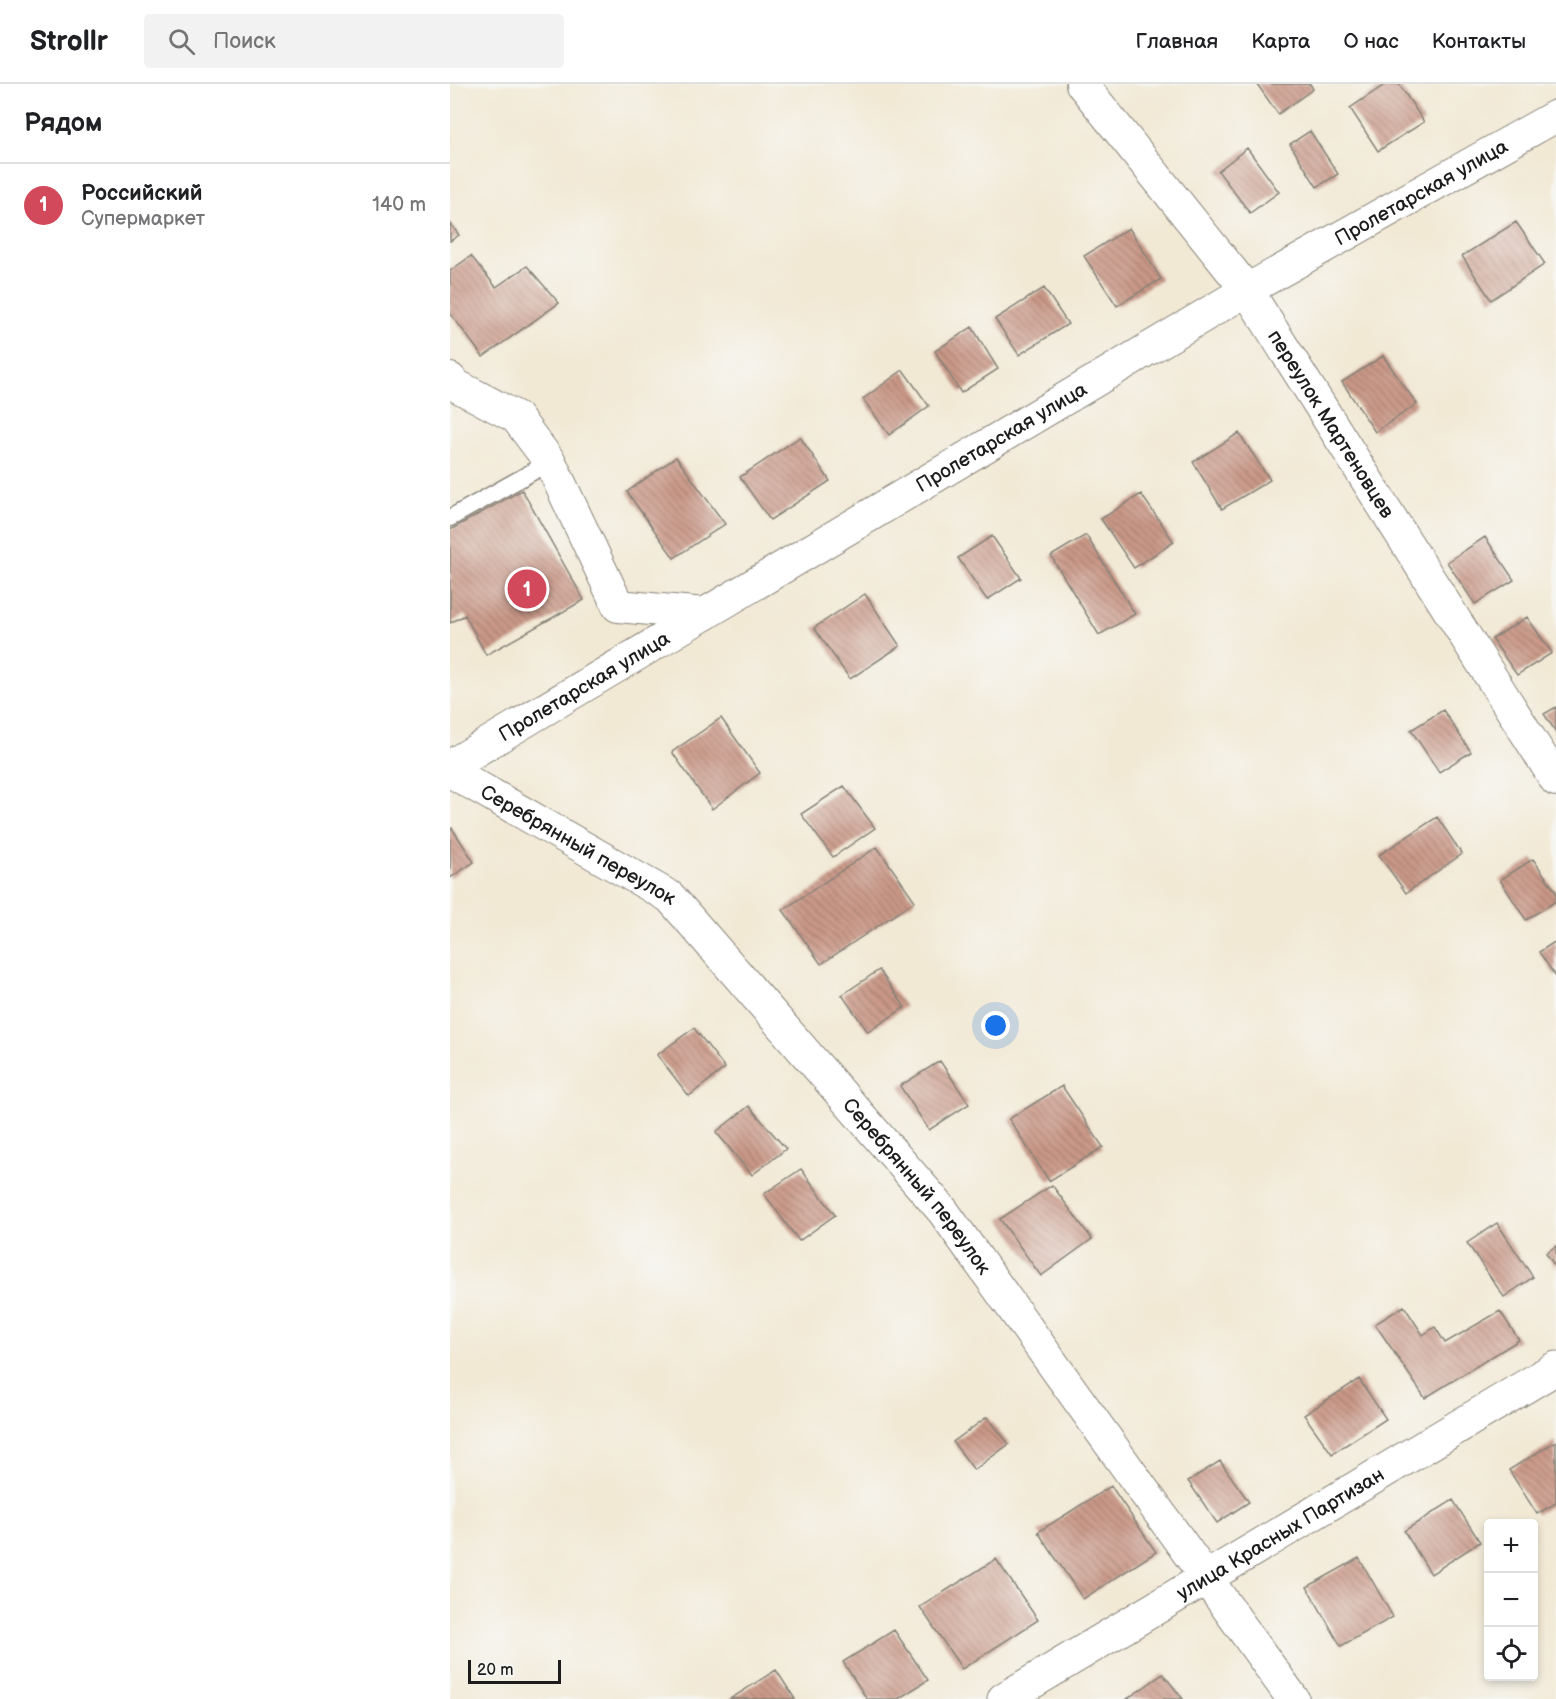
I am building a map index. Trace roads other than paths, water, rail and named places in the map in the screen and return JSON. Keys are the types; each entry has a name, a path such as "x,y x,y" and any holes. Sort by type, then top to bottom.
{"street":[{"name":"переулок Мартеновцев","path":"1082,84 1247,290 1556,780"},
{"name":"Пролетарская улица","path":"450,766 1247,290 1556,116"},
{"path":"450,379 457,386 516,417 550,462 618,606 705,614"},
{"name":"Серебрянный переулок","path":"450,771 670,897 943,1211 1293,1699"},
{"name":"улица Красных Партизан","path":"1004,1699 1556,1368"}],"lane":[{"path":"450,518 550,462"}],"place":[{"name":"Российский","path":"527,589"}]}
